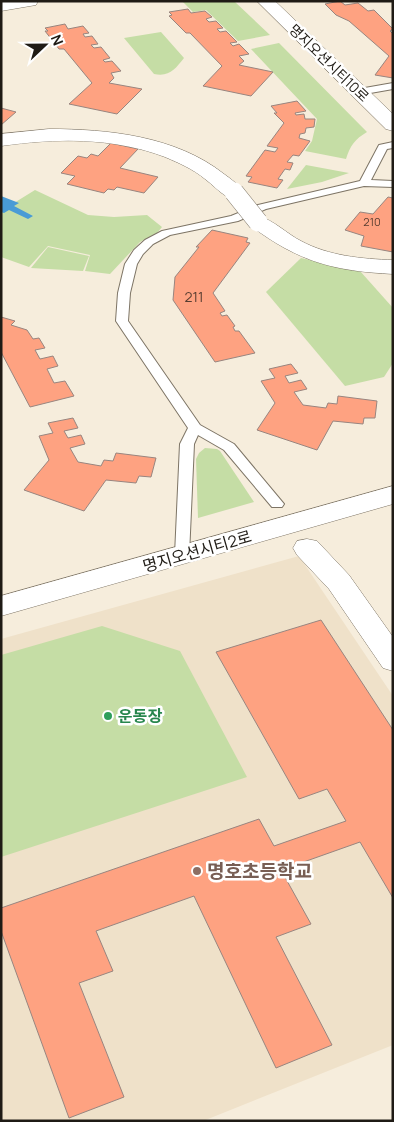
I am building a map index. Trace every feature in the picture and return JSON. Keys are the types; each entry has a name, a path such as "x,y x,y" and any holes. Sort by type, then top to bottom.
{"street":[{"path":"1,6 30,1"},
{"name":"명지오션시티10로","path":"265,1 393,125"},
{"path":"1,140 78,136 126,141 191,162 210,172 234,192 258,222 282,239 304,251 354,263 393,267"},
{"name":"명지오션시티2로","path":"1,606 393,496"},
{"path":"307,548 339,582 393,660"}],"lane":[{"path":"359,92 393,86"},
{"path":"364,183 383,147 393,144"},
{"path":"277,504 229,447 195,428 122,320 127,277 131,264 138,252 150,242 166,233 234,219 262,208 364,183 393,184"},
{"path":"182,556 187,444 195,428"}],"shaded area":[{"name":"명호초등학교","path":"299,556 393,696 393,1045 203,1121 1,1121 1,639"}],"green space":[{"path":"182,1 234,1 270,35 238,41 206,10 193,12"},
{"path":"161,32 184,58 172,71 160,75 154,74 124,38"},
{"path":"279,43 367,132 354,143 346,159 305,151 312,141 317,119 251,49"},
{"path":"306,165 349,173 322,182 287,189"},
{"path":"35,190 88,215 114,217 147,215 162,227 157,233 140,242 110,274 85,271 90,255 48,246 29,267 1,257 1,211"},
{"path":"48,247 89,256 83,271 31,268"},
{"path":"301,258 360,271 393,308 393,363 384,377 345,386 266,292"},
{"path":"205,448 220,451 254,502 198,518 196,459"},
{"name":"운동장","path":"102,626 180,651 247,777 1,857 1,655"}],"water":[{"path":"1,196 19,203 14,206 33,216 28,219 9,210 4,213 1,212"}],"building":[{"path":"340,1 345,5 358,3 368,11 374,10 393,29 390,31 393,34 393,78 375,75 389,56 349,21 336,15 325,4"},
{"path":"188,9 191,13 205,11 212,17 206,19 209,22 216,21 223,28 217,29 220,32 226,31 237,42 230,43 233,46 239,44 249,54 239,56 244,61 239,65 273,72 251,96 203,86 222,66 190,33 186,33 169,16 172,15 169,12"},
{"path":"65,24 68,29 83,26 89,33 83,34 85,37 92,36 98,44 91,45 94,48 101,47 110,58 103,60 105,62 112,61 121,71 111,73 114,78 109,83 142,89 117,114 69,104 92,83 64,49 59,49 45,31 48,31 45,28"},
{"path":"297,101 306,111 295,113 296,115 304,114 305,119 315,119 314,127 306,128 305,133 300,134 299,138 310,141 299,156 293,155 287,162 293,163 290,170 285,169 278,179 283,180 277,188 248,182 252,177 246,176 265,150 275,152 278,148 267,146 284,123 274,113 277,113 271,106"},
{"path":"1,108 16,112 1,125"},
{"path":"111,143 138,149 120,168 158,177 144,193 117,187 114,190 108,189 104,193 67,184 75,176 61,173 78,156 87,158 91,154 98,156"},
{"path":"388,197 393,198 393,252 361,246 364,236 345,230 360,212 373,214"},
{"path":"212,230 248,238 246,242 250,243 213,293 225,311 220,313 222,316 227,315 235,326 233,327 235,331 239,331 255,353 215,362 173,300 175,277 199,247 196,247"},
{"path":"1,317 15,321 11,325 27,330 33,339 39,338 45,348 35,350 40,359 53,356 58,366 47,369 54,383 65,381 74,396 30,407 1,352"},
{"path":"291,364 298,373 285,376 289,383 301,380 307,389 294,392 303,405 326,408 328,403 337,404 338,396 377,401 375,418 364,418 363,424 333,421 317,450 257,430 275,403 261,381 275,378 269,369"},
{"path":"73,418 78,428 64,431 68,438 81,435 85,444 70,448 78,462 101,466 104,460 113,461 116,453 156,458 151,477 139,476 136,483 106,480 84,511 24,490 49,460 39,436 53,433 48,423"},
{"path":"321,620 393,730 393,898 360,842 281,870 311,924 276,937 332,1045 276,1068 194,896 96,931 113,971 79,983 124,1097 69,1118 1,931 1,908 259,819 274,846 346,821 327,789 299,799 216,652"}],"place":[{"name":"운동장","path":"108,716"},
{"name":"명호초등학교","path":"197,871"}]}
